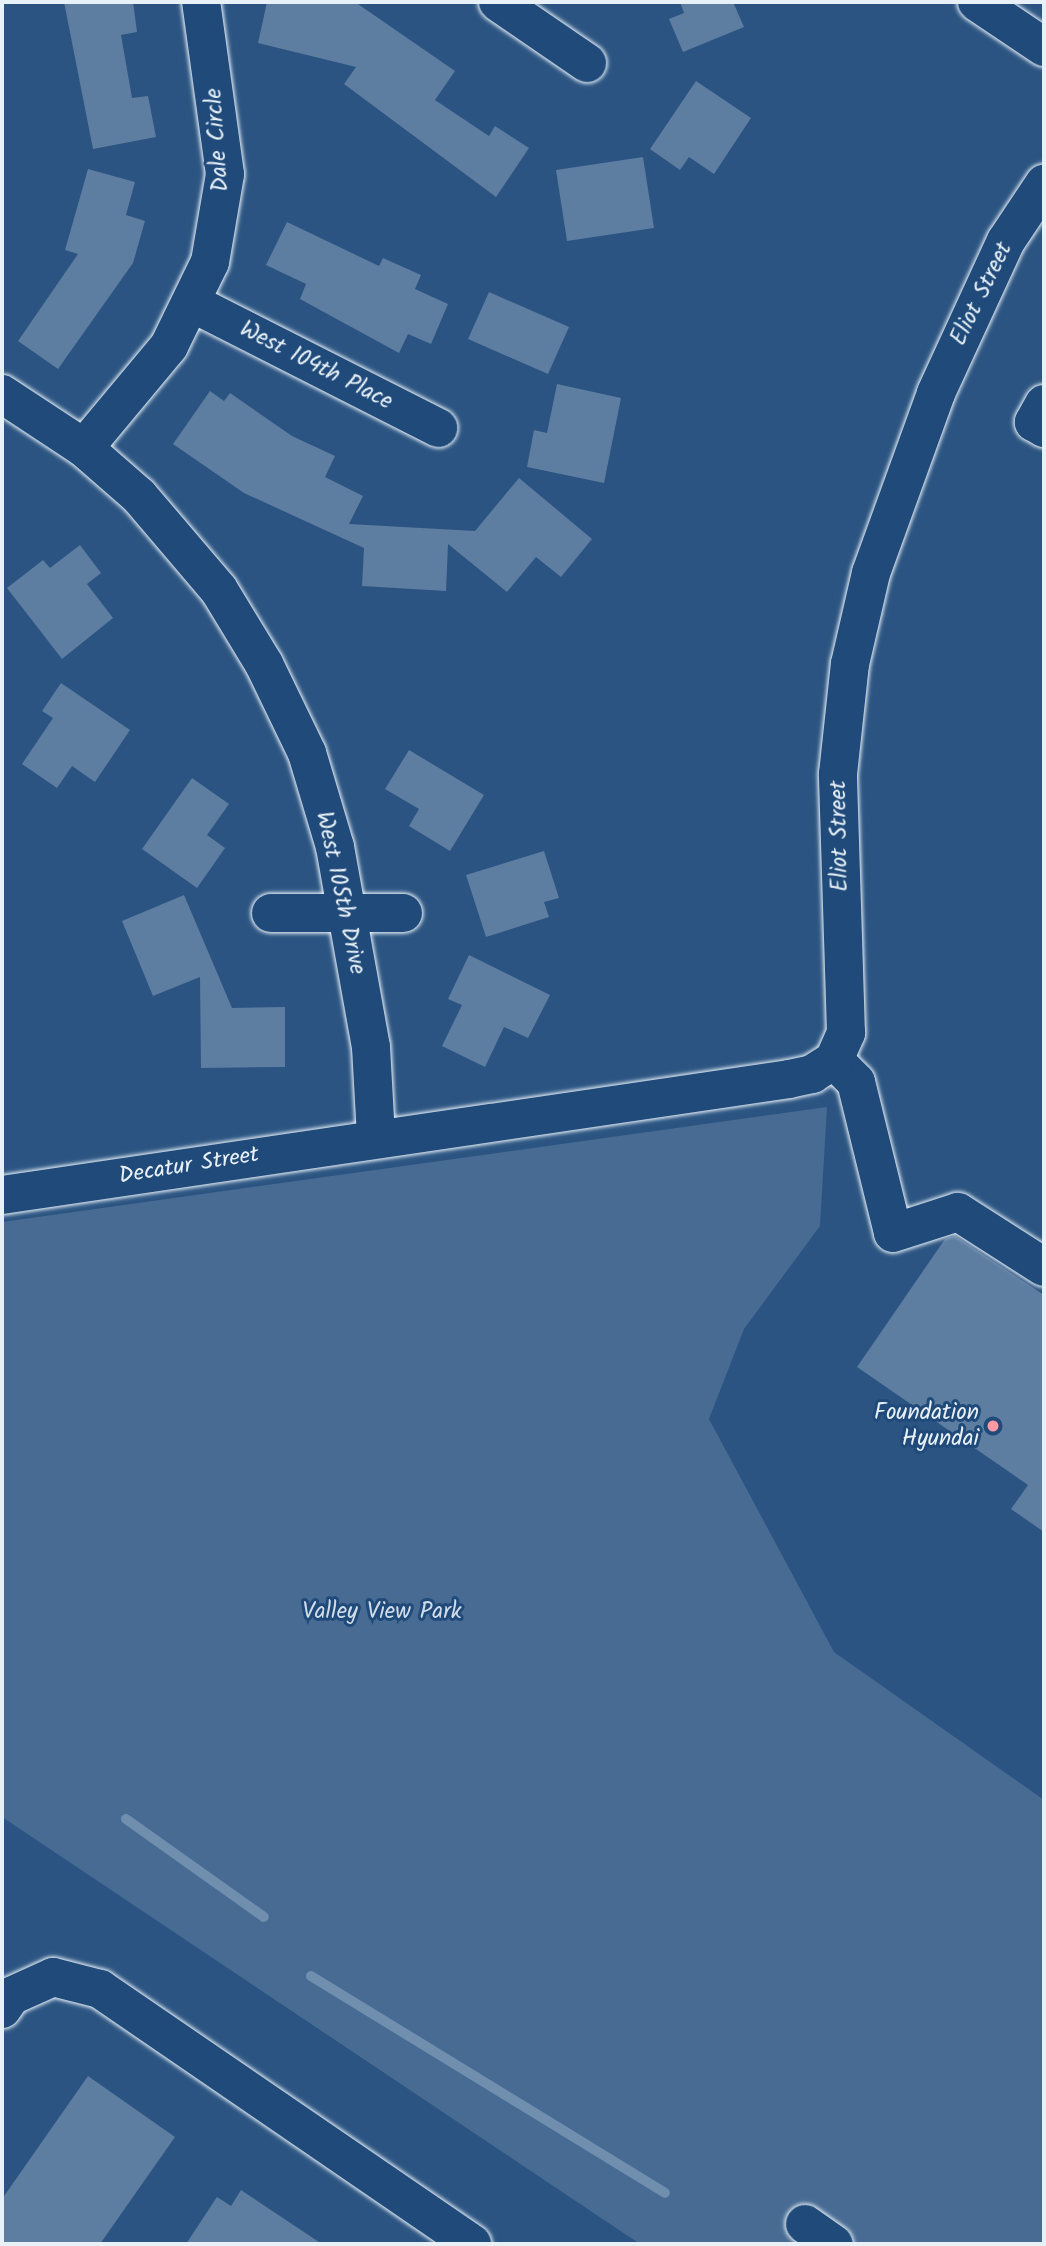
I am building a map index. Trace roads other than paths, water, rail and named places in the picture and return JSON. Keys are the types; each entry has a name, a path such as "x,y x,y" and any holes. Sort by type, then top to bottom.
{"street":[{"name":"Dale Circle","path":"84,448 169,346 194,303 211,262 225,174 201,2"},
{"path":"498,2 587,63"},
{"path":"977,2 1044,47"},
{"name":"Eliot Street","path":"834,1060 846,1033 838,774 850,664 871,573 936,393 1006,241 1044,184"},
{"name":"West 104th Place","path":"194,303 438,428"},
{"name":"West 105th Drive","path":"2,394 84,448 187,549 264,664 307,753 335,847 372,1047 376,1137"},
{"path":"1044,404 1034,422 1044,428"},
{"path":"271,913 403,912"},
{"path":"376,1137 789,1079 812,1074 834,1060 856,1082 893,1233 958,1212 1044,1267"},
{"name":"Decatur Street","path":"2,1195 376,1137"},
{"path":"2,2009 11,1996 53,1978 100,1989 472,2244"}],"waterway":[{"path":"126,1819 264,1917"},
{"path":"311,1976 665,2193"}],"place":[{"name":"Foundation Hyundai","path":"993,1426"}],"park label":[{"name":"Valley View Park","path":"382,1612"}]}
